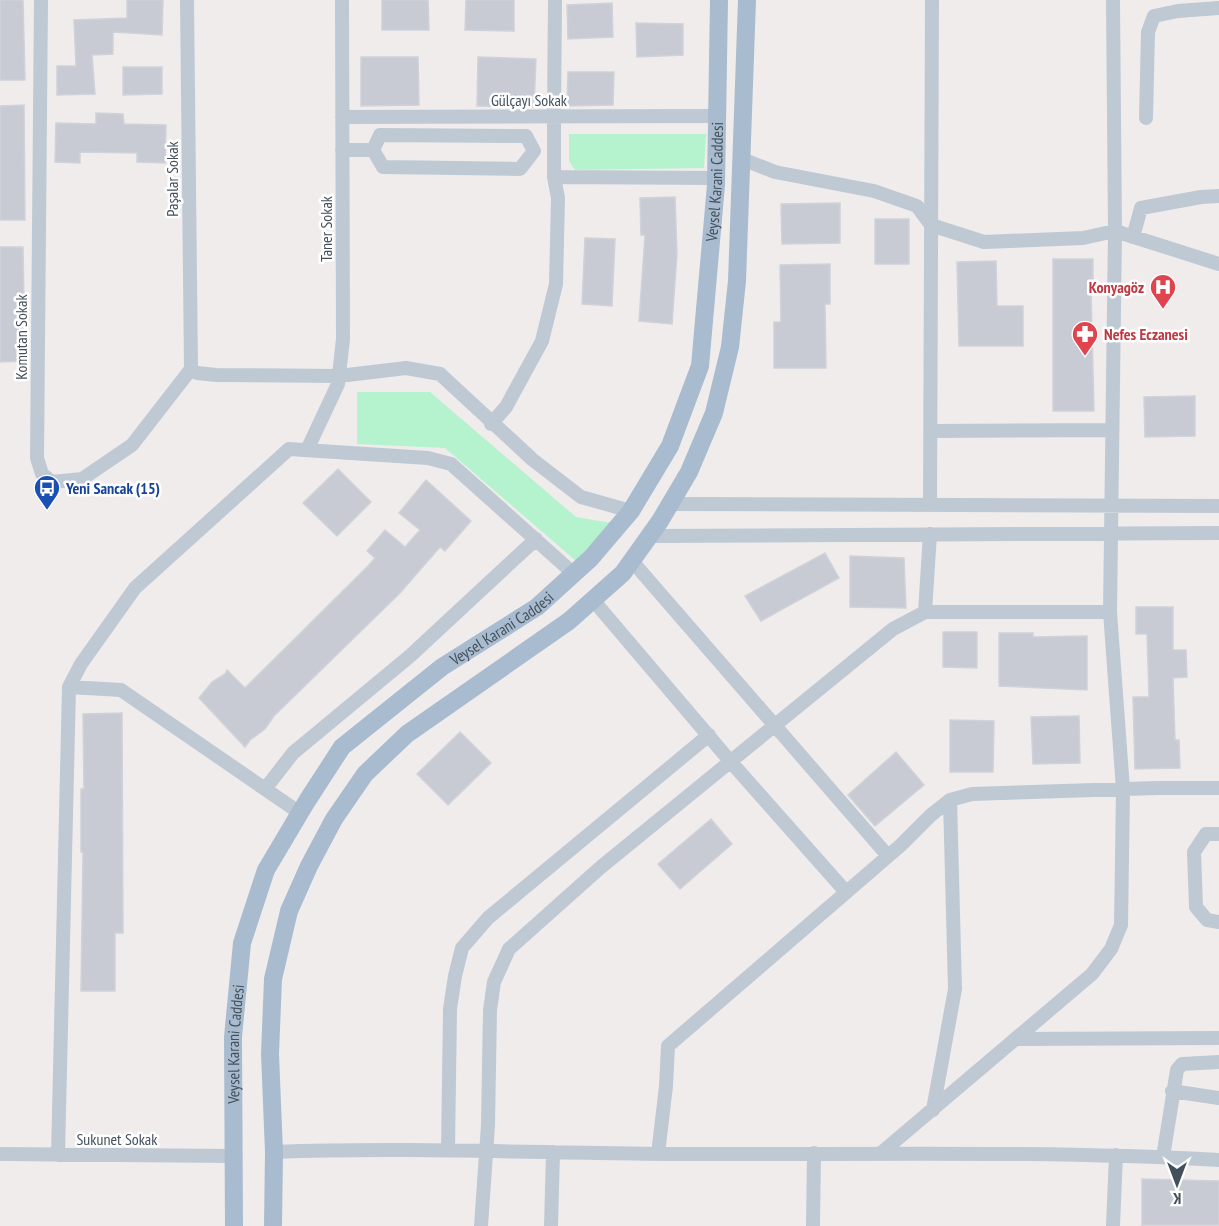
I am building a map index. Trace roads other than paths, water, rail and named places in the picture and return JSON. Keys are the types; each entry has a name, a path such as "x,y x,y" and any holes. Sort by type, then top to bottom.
{"main road":[{"name":"Veysel Karani Caddesi","path":"234,1226 233,1037 242,943 266,870 342,747 442,668 537,608 591,558 631,512 670,446 700,366 716,178 719,0"},
{"name":"Veysel Karani Caddesi","path":"273,1226 274,1152 270,1054 273,979 289,911 309,866 334,819 366,774 407,734 569,621 623,573 689,472 714,413 730,347 737,281 747,0"}],"street":[{"name":"Komutan Sokak","path":"41,0 37,458 42,474 52,482 82,479 132,445 191,363"},
{"name":"Paşalar Sokak","path":"187,0 191,363"},
{"name":"Taner Sokak","path":"307,450 338,384 343,339 342,0"},
{"path":"491,424 506,407 542,340 556,284 558,198 554,177 555,0"},
{"path":"930,505 932,0"},
{"path":"881,1153 1092,974 1111,949 1121,925 1123,789 1110,612 1115,231 1113,0"},
{"path":"1146,118 1148,32 1154,16 1178,11 1219,8"},
{"name":"Gülçayı Sokak","path":"342,117 717,116"},
{"path":"373,150 380,135 526,136 534,151"},
{"path":"342,150 373,150"},
{"path":"373,150 383,167 520,169 534,151"},
{"path":"534,151 554,152"},
{"path":"742,159 775,172 874,191 917,207 931,225 984,242 1083,238 1115,231 1219,264"},
{"path":"554,177 716,178"},
{"path":"1133,237 1141,208 1219,196"},
{"path":"191,363 196,374 216,375 339,376 406,368 440,374 532,460 581,497 631,512"},
{"path":"931,430 1111,430"},
{"path":"58,1155 69,687 81,664 135,588 289,449 428,458 451,464 574,574"},
{"path":"670,504 1219,506"},
{"path":"649,536 1219,533"},
{"path":"925,612 930,534"},
{"path":"265,789 293,753 410,656 536,539"},
{"path":"632,561 888,856"},
{"path":"593,600 846,892"},
{"path":"481,1226 487,1151 490,1010 494,982 509,949 601,867 893,629 925,612 1110,612"},
{"path":"69,687 121,690 300,813"},
{"path":"448,1150 450,1009 462,948 488,918 709,735"},
{"path":"658,1154 668,1046 888,856 931,814 950,800 972,794 1219,788"},
{"path":"933,1110 955,989 950,800"},
{"path":"1219,834 1206,834 1194,852 1196,907 1207,920 1219,922"},
{"path":"1015,1039 1219,1038"},
{"path":"1163,1157 1177,1070 1182,1064 1219,1062"},
{"path":"1172,1091 1219,1098"},
{"path":"274,1152 360,1149 658,1154 881,1153 1116,1155 1219,1160"},
{"path":"551,1226 553,1152"},
{"path":"813,1226 814,1153"},
{"name":"Sukunet Sokak","path":"0,1155 233,1156"},
{"path":"1113,1226 1116,1155"}],"place":[{"name":"Konyagöz","path":"1163,310"},
{"name":"Nefes Eczanesi","path":"1085,357"},
{"name":"Yeni Sancak (15)","path":"47,511"}]}
